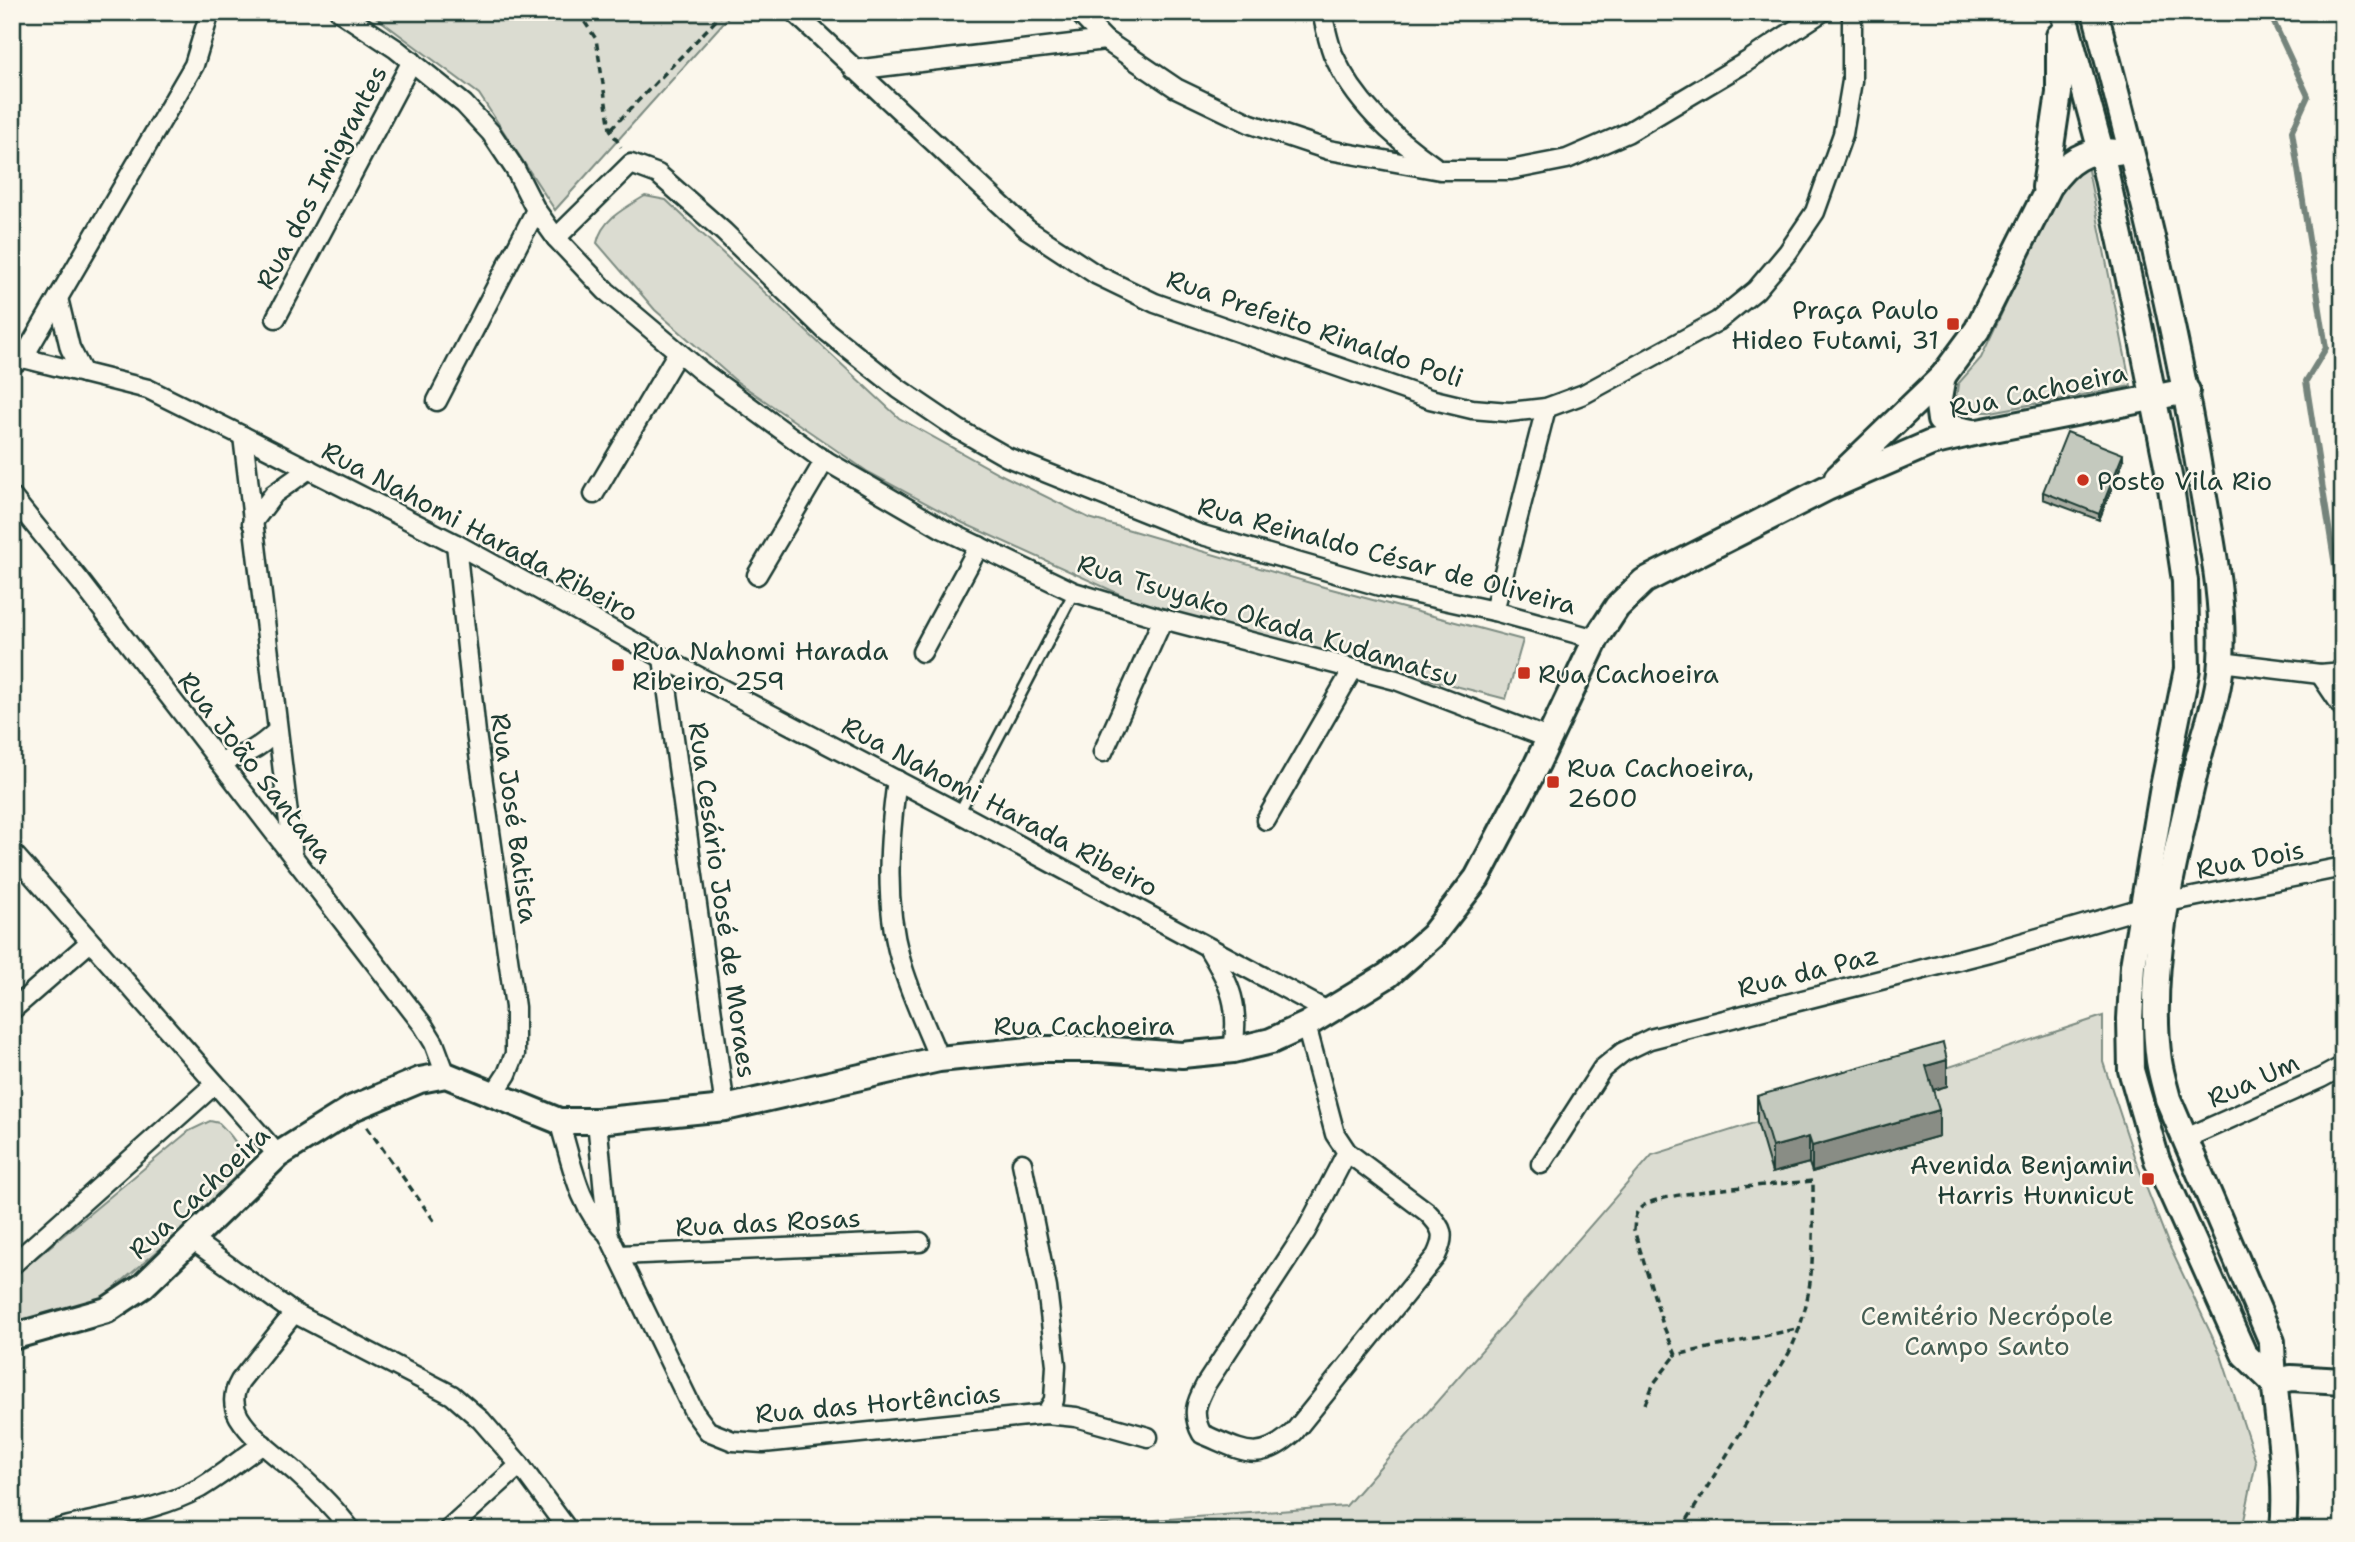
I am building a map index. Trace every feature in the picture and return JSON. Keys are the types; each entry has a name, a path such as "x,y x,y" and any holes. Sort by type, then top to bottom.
{"main road":[{"path":"2060,12 2101,150 2154,397 2185,581 2187,669 2133,966 2131,1070 2157,1160 2244,1354 2273,1382"},
{"path":"2043,198 2059,93 2060,12"},
{"path":"2095,12 2191,390 2220,609 2221,662 2217,693 2198,760 2168,902 2159,960 2156,1009 2159,1062 2168,1099 2272,1342 2273,1382 2284,1468 2283,1530"},
{"path":"2043,198 2070,162 2085,153 2101,150 2124,153 2134,159"},
{"name":"Rua Cachoeira","path":"1827,488 1943,376 1977,330 2043,198"},
{"path":"1943,376 1938,405 1940,420 1952,428 1978,432"},
{"name":"Rua Cachoeira","path":"12,1337 107,1310 143,1286 278,1155 353,1108 419,1080 446,1075 559,1121 597,1121 725,1108 939,1059 1039,1049 1099,1049 1182,1055 1271,1041 1306,1025 1388,975 1432,936 1477,878 1537,764 1596,639 1617,607 1644,581 1827,488 1931,443 2191,390"},
{"path":"2273,1382 2291,1378 2343,1381"}],"street":[{"path":"16,360 58,298 194,65 210,12"},
{"name":"Rua Tsuyako Okada Kudamatsu","path":"340,12 412,61 464,104 491,133 515,169 536,210 556,238 606,291 701,371 825,460 943,529 1074,592 1163,619 1395,680 1548,738"},
{"name":"Rua Prefeito Rinaldo Poli","path":"794,12 1027,229 1097,275 1155,303 1430,399 1472,409 1509,412 1546,408 1584,394 1718,321 1756,290 1788,253 1815,212 1843,134 1852,81 1852,12"},
{"path":"1078,12 1105,40 1176,88 1251,124 1329,150 1440,170 1511,170 1567,159 1627,133 1746,62 1822,12"},
{"path":"1322,12 1332,52 1350,87 1406,146 1440,170"},
{"path":"855,70 1105,40"},
{"name":"Rua dos Imigrantes","path":"276,318 412,61"},
{"path":"556,238 631,164"},
{"name":"Rua Reinaldo César de Oliveira","path":"631,164 658,174 724,232 826,331 899,390 1007,457 1199,534 1380,586 1494,611 1596,639"},
{"path":"437,401 536,210"},
{"path":"58,298 70,348 83,373"},
{"path":"594,494 678,352"},
{"name":"Rua Nahomi Harada Ribeiro","path":"16,360 148,389 243,436 456,544 663,658 897,780 1329,1012"},
{"path":"1494,611 1546,408"},
{"path":"243,436 293,859"},
{"path":"757,575 825,460"},
{"path":"252,523 274,494 309,469"},
{"name":"Rua João Santana","path":"12,498 81,582 423,1026 434,1043 446,1075"},
{"name":"Rua José Batista","path":"456,544 476,733 517,1032 515,1054 507,1074 494,1094"},
{"path":"922,652 979,546"},
{"path":"1103,752 1163,619"},
{"name":"Rua Cesário José de Moraes","path":"663,658 725,1108"},
{"path":"2221,662 2320,674 2343,672"},
{"path":"1266,820 1353,669"},
{"path":"2320,674 2343,708"},
{"path":"219,761 243,756 266,742 277,731"},
{"path":"897,780 890,832 892,912 900,958 939,1059"},
{"path":"12,852 278,1155"},
{"name":"Rua Dois","path":"2168,902 2343,867"},
{"name":"Rua da Paz","path":"1541,1164 1602,1069 1623,1052 1650,1039 1990,952 2142,908"},
{"path":"12,1010 90,942"},
{"path":"1206,946 1232,992 1236,1012 1233,1049"},
{"path":"1306,1025 1335,1134 1347,1152 1438,1223 1443,1233 1442,1244 1436,1256 1294,1432 1279,1446 1263,1452 1248,1452 1202,1434 1195,1421 1194,1410 1206,1384 1306,1231 1347,1152"},
{"name":"Rua Um","path":"2185,1139 2343,1066"},
{"path":"12,1265 215,1084"},
{"name":"Rua das Hortências","path":"559,1121 586,1205 596,1223 608,1234 694,1412 708,1431 733,1441 763,1443 1046,1414 1108,1424 1148,1437"},
{"name":"Rua das Hortências","path":"597,1121 608,1234"},
{"path":"1022,1163 1047,1288 1056,1365 1054,1400 1046,1414"},
{"path":"191,1239 294,1313 452,1395 481,1420 520,1465 568,1530"},
{"name":"Rua das Rosas","path":"619,1255 920,1242"},
{"path":"294,1313 234,1391 239,1417 263,1444 321,1496 351,1530"},
{"path":"54,1530 116,1518 154,1507 200,1488 263,1444"},
{"path":"448,1530 520,1465"}],"lane":[{"path":"959,813 1074,592"}],"path":[{"path":"578,12 596,39 610,129 631,164"},
{"path":"610,129 724,12"},
{"path":"353,1108 435,1222"},
{"path":"1676,1355 1663,1325 1634,1230 1635,1216 1640,1208 1658,1199 1813,1181 1809,1296 1801,1328 1681,1530"},
{"path":"1645,1404 1654,1383 1676,1355 1801,1328"}],"green space":[{"path":"369,12 733,12 555,210 479,94"},
{"path":"2087,165 2131,386 1991,412 1965,412 1956,399 1958,384 1981,358 2062,183"},
{"path":"645,196 666,200 899,418 998,473 1089,518 1324,587 1523,640 1506,699 1148,607 963,523 868,472 736,381 655,310 597,243 609,221"},
{"name":"Cemitério Necrópole Campo Santo","path":"2103,1016 2103,1062 2134,1156 2168,1243 2221,1355 2256,1462 2242,1530 1019,1530 1346,1506 1652,1155 1757,1122 1809,1163 1812,1171 1939,1135 1926,1092 1943,1069"},
{"path":"210,1121 219,1123 239,1149 239,1182 93,1306 12,1323 12,1278 189,1131"}],"building":[{"name":"Posto Vila Rio","path":"2067,432 2123,454 2099,514 2043,492"},
{"path":"1943,1043 1947,1060 1926,1066 1939,1110 1812,1146 1809,1137 1772,1147 1757,1096"}],"waterway":[{"path":"2269,12 2308,96 2292,131 2326,348 2306,381 2343,617"}],"place":[{"name":"Praça Paulo Hideo Futami, 31","path":"1953,324"},
{"name":"Posto Vila Rio","path":"2083,480"},
{"name":"Rua Nahomi Harada Ribeiro, 259","path":"618,665"},
{"name":"Rua Cachoeira","path":"1524,673"},
{"name":"Rua Cachoeira, 2600","path":"1553,782"},
{"name":"Avenida Benjamin Harris Hunnicut","path":"2148,1179"}]}
